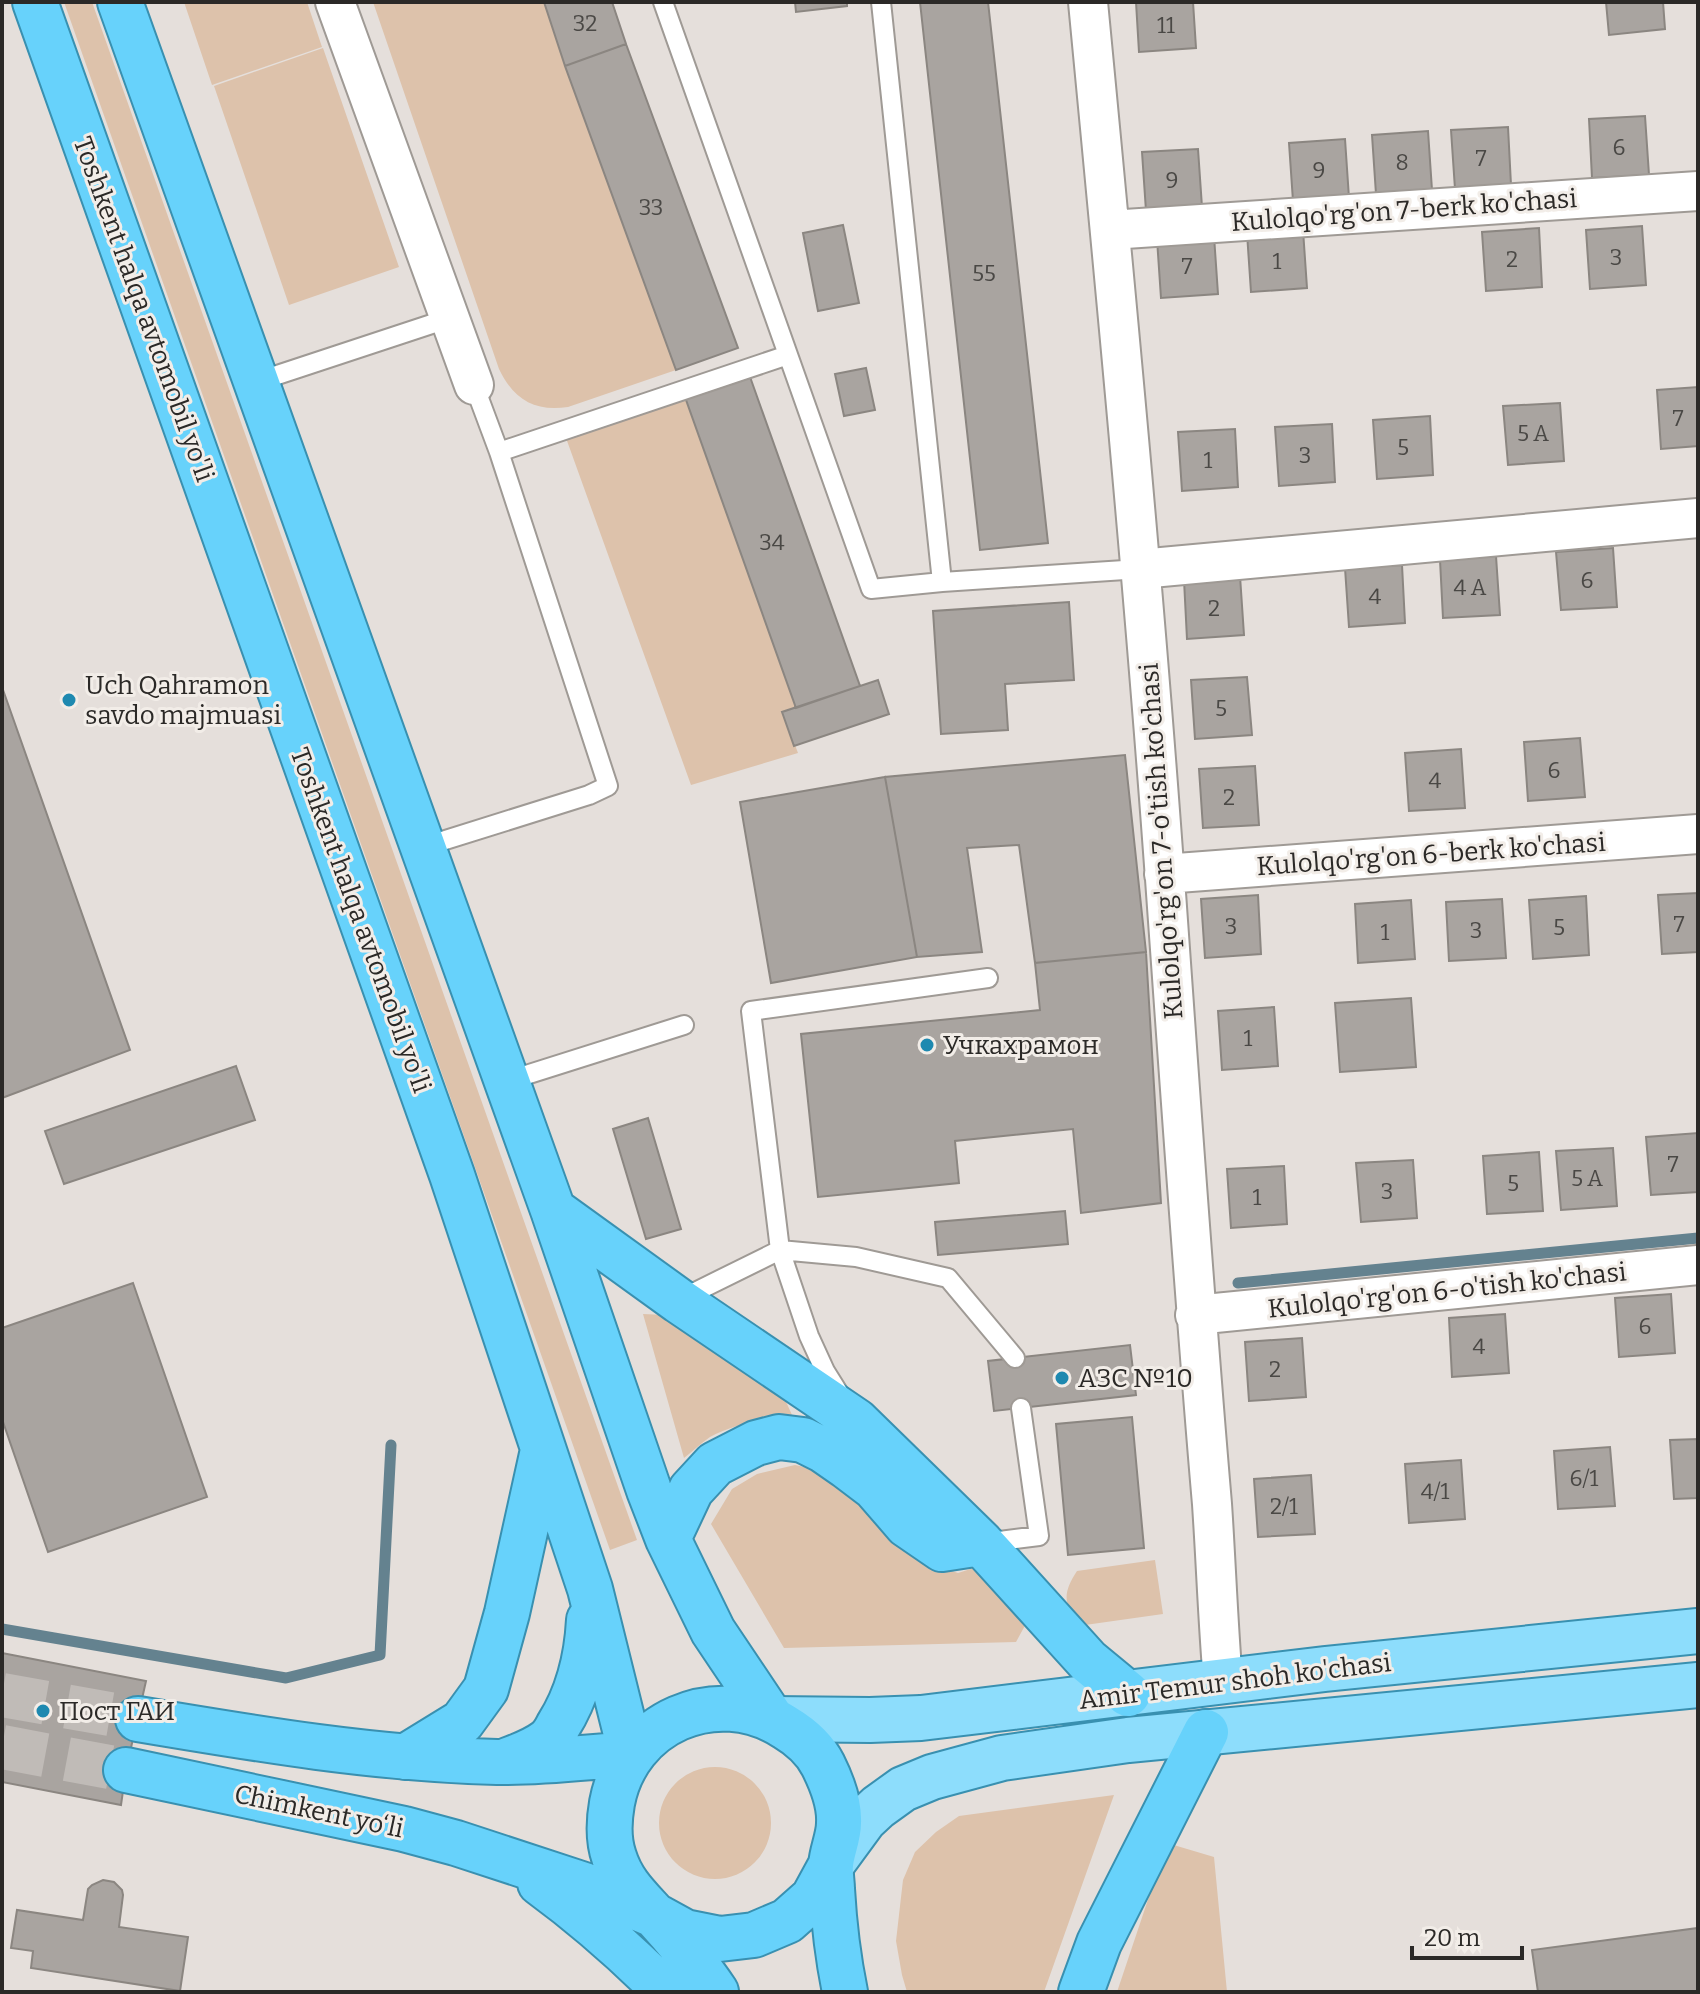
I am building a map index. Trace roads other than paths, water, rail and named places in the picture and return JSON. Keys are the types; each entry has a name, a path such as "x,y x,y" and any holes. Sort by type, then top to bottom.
{"highway":[{"name":"Toshkent halqa avtomobil yo'li","path":"35,2 452,1175 590,1589 631,1754"},
{"path":"120,2 553,1210 649,1490 668,1539 713,1631 772,1719"},
{"path":"553,1210 679,1301 856,1421 981,1543 1088,1661 1128,1694"},
{"path":"668,1539 691,1490 715,1464 756,1443 779,1437 803,1440 823,1450 875,1488 907,1525 942,1549 981,1543"},
{"path":"405,1757 462,1722 486,1689 507,1613 543,1450"},
{"path":"500,1762 528,1753 550,1739 567,1712 579,1685 587,1652 590,1589"},
{"path":"716,1992 704,1974 629,1889 614,1857 609,1821 615,1786 631,1754 654,1732 681,1716 711,1708 742,1709 772,1719 800,1736 821,1761 835,1791 839,1823 831,1865 836,1934 845,1992"},
{"path":"138,1719 267,1741 405,1757 500,1762 631,1754"},
{"path":"1081,1992 1099,1943 1206,1732"},
{"name":"Chimkent yo‘li","path":"126,1770 404,1829 584,1885 654,1915"},
{"name":"Chimkent yo‘li","path":"509,1861 595,1926 666,1992"},
{"path":"654,1915 685,1932 720,1939 754,1935 787,1921 813,1898 831,1865"}],"main road":[{"name":"Amir Temur shoh ko'chasi","path":"772,1719 921,1718 1325,1669 1698,1631"},
{"name":"Amir Temur shoh ko'chasi","path":"831,1865 852,1834 878,1807 903,1789 932,1777 1002,1758 1128,1740 1698,1685"}],"street":[{"path":"335,2 474,385"},
{"name":"Kulolqo'rg'on 7-o'tish ko'chasi","path":"1088,2 1140,569 1223,1682"},
{"name":"Kulolqo'rg'on 7-berk ko'chasi","path":"1110,230 1698,191"},
{"path":"1140,569 1698,518"},
{"name":"Kulolqo'rg'on 6-berk ko'chasi","path":"1164,874 1698,834"},
{"name":"Kulolqo'rg'on 6-o'tish ko'chasi","path":"1195,1315 1698,1265"}],"lane":[{"path":"663,2 871,589 1140,569"},
{"path":"881,2 942,582"},
{"path":"256,382 450,318"},
{"path":"499,452 788,355"},
{"path":"423,847 589,795 608,786 499,452 474,385"},
{"path":"856,1421 825,1371 809,1336 780,1250 751,1011 988,978"},
{"path":"507,1081 684,1025"},
{"path":"679,1301 780,1250 856,1257 948,1278 1015,1358"},
{"path":"981,1543 1039,1536 1021,1408"}],"waterway":[{"path":"1238,1283 1698,1238"},
{"path":"2,1629 286,1678 380,1655 391,1445"}],"tunnel":[{"path":"2,1695 138,1719"},
{"path":"2,1747 126,1770"}],"place":[{"name":"Uch Qahramon savdo majmuasi","path":"69,700"},
{"name":"Учкахрамон","path":"927,1045"},
{"name":"АЗС №10","path":"1062,1378"},
{"name":"Пост ГАИ","path":"43,1711"}]}
